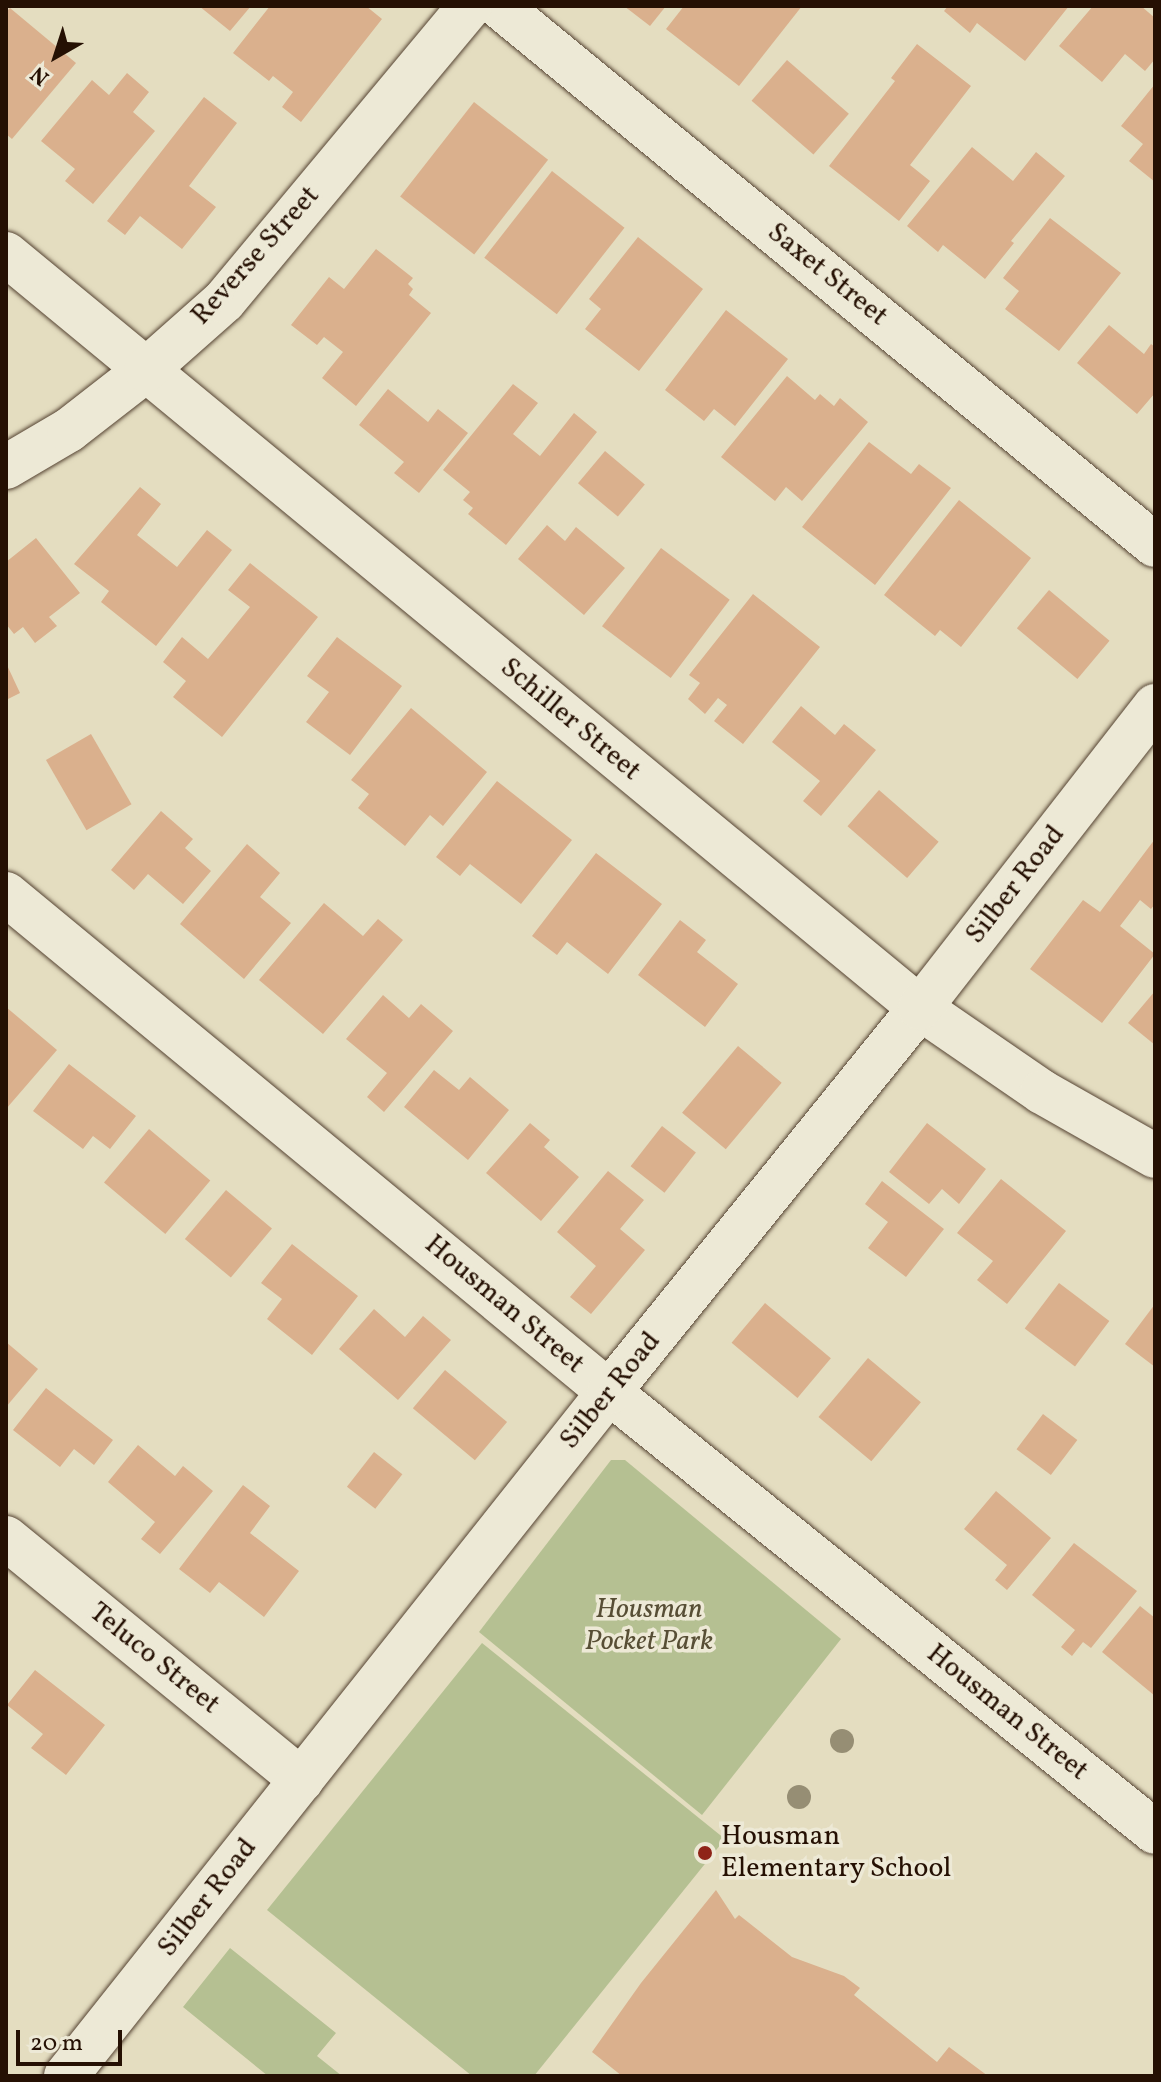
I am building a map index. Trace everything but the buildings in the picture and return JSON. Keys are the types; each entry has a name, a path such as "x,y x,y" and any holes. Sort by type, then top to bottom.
{"street":[{"name":"Reverse Street","path":"6,467 69,430 146,370 224,301 470,6"},
{"name":"Saxet Street","path":"499,6 1155,545"},
{"name":"Schiller Street","path":"6,254 920,1008 1042,1092 1155,1156"},
{"name":"Silber Road","path":"66,2076 609,1392 920,1008 1155,706"},
{"name":"Housman Street","path":"6,894 609,1392 1155,1832"},
{"name":"Teluco Street","path":"6,1538 302,1780"}],"green space":[{"name":"Housman Pocket Park","path":"611,1460 625,1460 841,1639 702,1815 479,1632"},
{"path":"482,1643 725,1839 534,2076 472,2076 267,1910"},
{"path":"230,1948 336,2033 317,2056 342,2076 268,2076 183,2007"}],"place":[{"name":"Housman Elementary School","path":"705,1853"}]}
